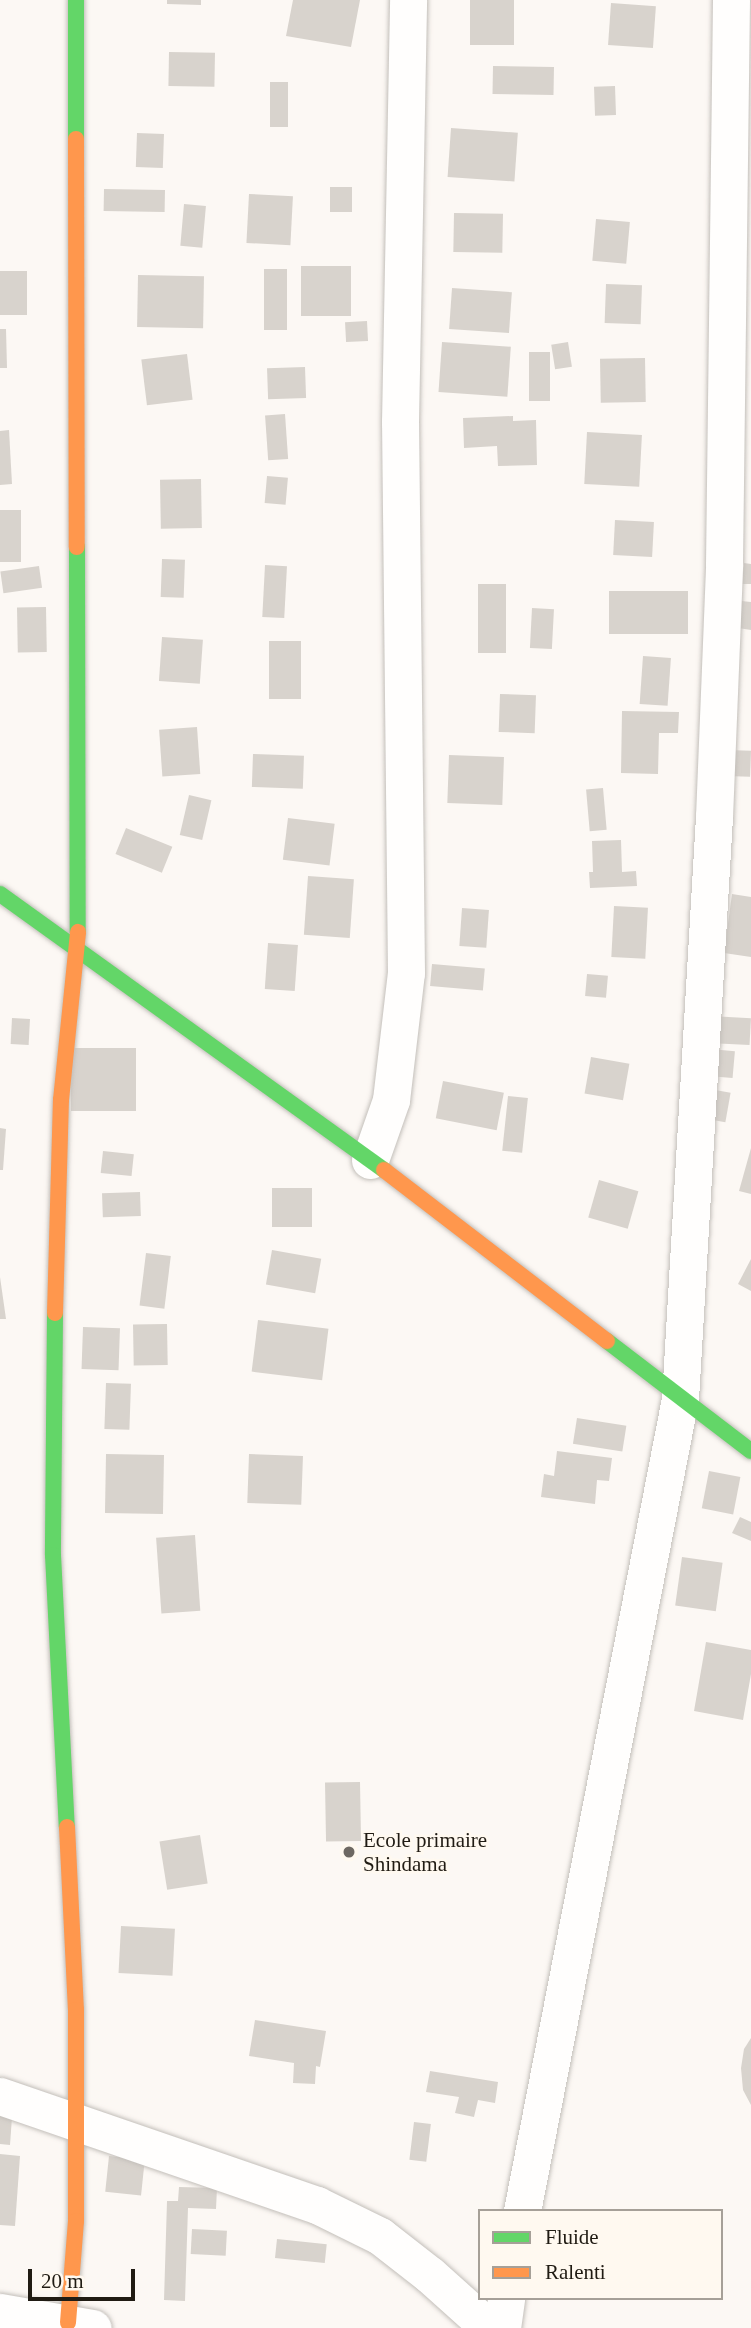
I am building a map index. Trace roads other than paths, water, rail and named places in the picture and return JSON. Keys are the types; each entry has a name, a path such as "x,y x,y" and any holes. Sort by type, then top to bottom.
{"street":[{"path":"12,2318 81,2325 76,2221 76,2010 53,1555 52,1412 61,1100 78,953 76,0"},
{"path":"370,1160 391,1100 406,973 400,422 408,0"},
{"path":"522,2209 680,1399 714,817 723,591 731,0"},
{"path":"0,894 78,953 370,1160 751,1451"},
{"path":"0,2096 317,2205 380,2236 430,2275 489,2328"},
{"path":"502,2328 506,2300"}],"place":[{"name":"Ecole primaire Shindama","path":"349,1852"}]}
